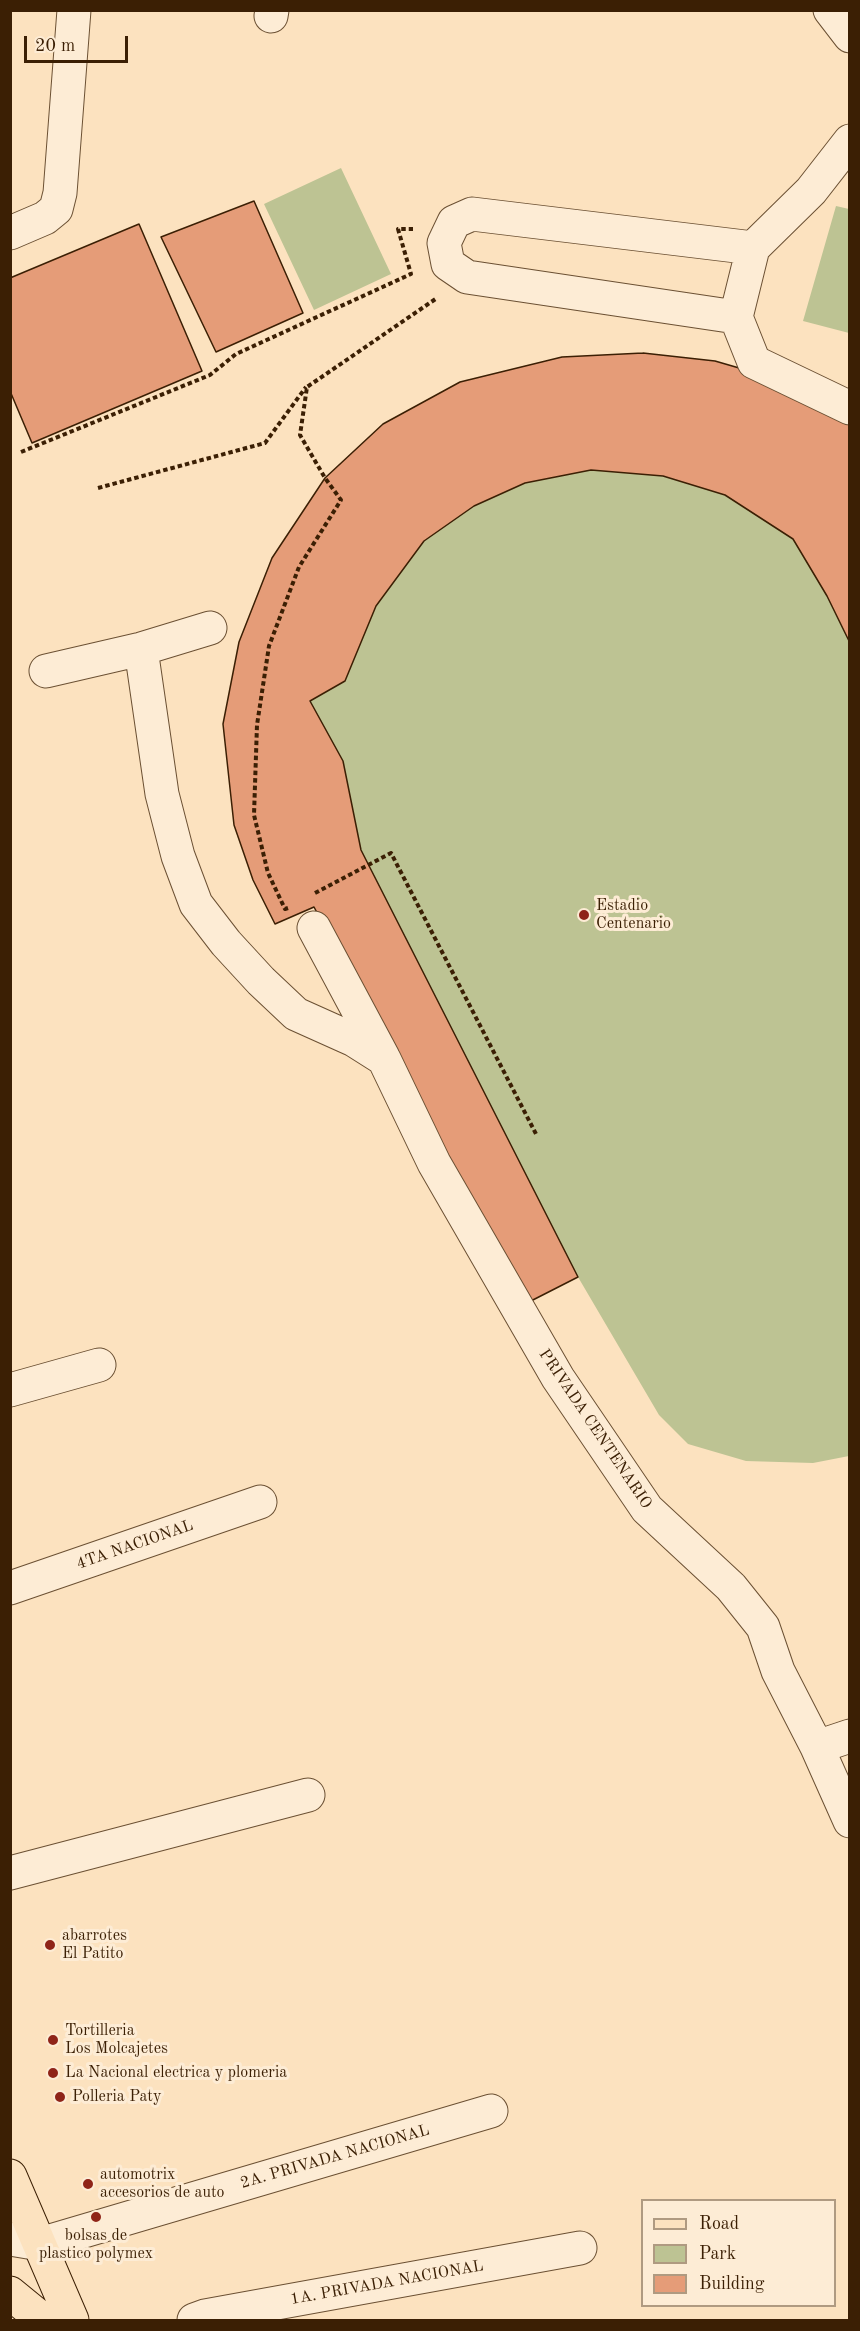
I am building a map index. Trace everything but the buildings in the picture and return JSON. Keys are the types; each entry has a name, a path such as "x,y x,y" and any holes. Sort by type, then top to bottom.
{"main road":[{"path":"10,2176 26,2241 72,2320"},
{"path":"10,2294 43,2320"}],"street":[{"path":"10,233 45,218 56,209 60,193 74,10"},
{"path":"830,10 849,36"},
{"path":"849,141 810,191 753,248 736,317 754,362 849,408"},
{"path":"736,317 467,277 448,264 444,243 454,222 472,214 753,248"},
{"path":"46,671 141,649 210,628"},
{"path":"141,649 162,794 178,856 196,904 240,958 296,1014 354,1040 384,1059"},
{"name":"PRIVADA CENTENARIO","path":"305,916 384,1059 434,1163 558,1378 647,1509 731,1587 763,1627 778,1671 817,1747 849,1821"},
{"path":"10,1390 99,1365"},
{"name":"4TA NACIONAL","path":"10,1588 260,1502"},
{"path":"817,1747 849,1736"},
{"path":"10,1873 308,1794"},
{"name":"2A. PRIVADA NACIONAL","path":"26,2241 491,2111"},
{"name":"1A. PRIVADA NACIONAL","path":"194,2320 205,2316 580,2248"}],"path":[{"path":"21,452 210,375 237,354 411,274 398,229 450,231"},
{"path":"98,488 265,443 307,387 467,277"},
{"path":"305,916 285,909 268,873 254,815 256,725 269,646 299,567 341,500 300,435 307,387"},
{"path":"314,893 391,853 536,1134"}],"green space":[{"path":"341,168 391,274 314,310 264,204"},
{"path":"836,206 849,209 849,333 803,321"},
{"name":"Estadio Centenario","path":"643,353 849,422 849,1456 813,1463 746,1461 688,1444 659,1415 578,1277 525,1304 223,724 239,642 272,558 325,478 383,424 460,382 562,357"}],"place":[{"name":"Estadio Centenario","path":"584,915"},
{"name":"abarrotes El Patito","path":"50,1945"},
{"name":"Tortilleria Los Molcajetes","path":"53,2040"},
{"name":"La Nacional electrica y plomeria","path":"53,2073"},
{"name":"Polleria Paty","path":"60,2097"},
{"name":"automotrix accesorios de auto","path":"88,2184"},
{"name":"bolsas de plastico polymex","path":"96,2217"}]}
